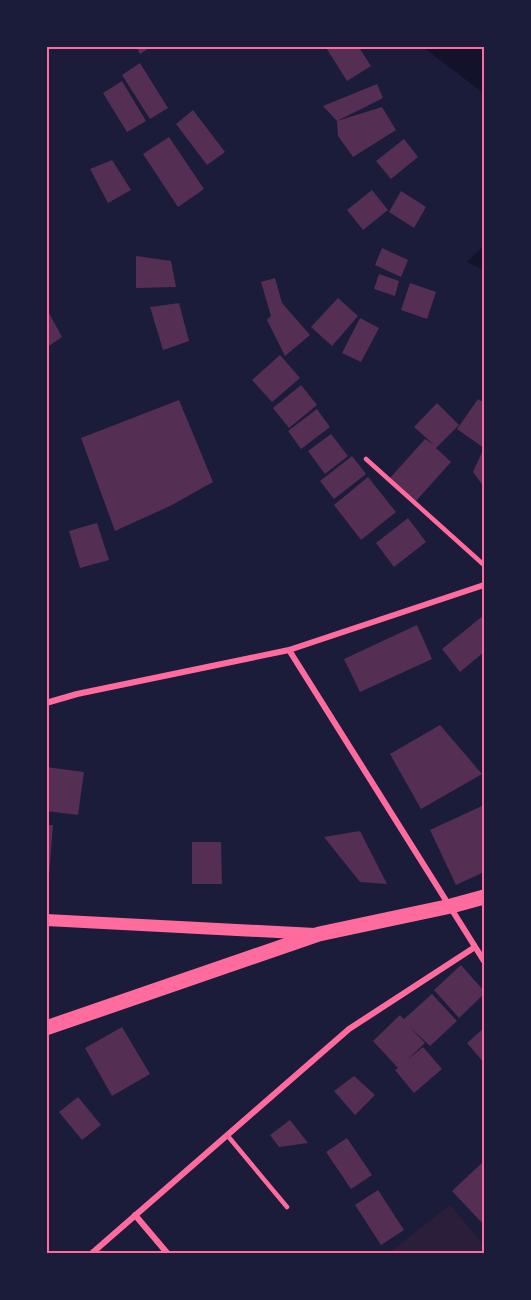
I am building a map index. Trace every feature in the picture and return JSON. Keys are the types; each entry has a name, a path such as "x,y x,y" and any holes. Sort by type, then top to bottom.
{"main road":[{"path":"46,1028 319,934 484,897"},
{"path":"46,920 319,934"}],"street":[{"path":"46,703 76,694 289,650 484,585"},
{"path":"289,650 484,961"},
{"path":"92,1254 349,1029 475,947"},
{"path":"135,1215 168,1254"}],"lane":[{"path":"366,459 484,565"},
{"path":"227,1135 287,1207"}],"shaded area":[{"path":"423,47 484,47 484,150 482,92"},
{"path":"484,245 484,270 467,262"},
{"path":"450,1205 484,1245 484,1253 389,1253"}],"building":[{"path":"136,46 152,46 140,54"},
{"path":"325,46 358,46 371,66 347,81"},
{"path":"140,63 168,108 150,119 122,75"},
{"path":"122,81 146,121 127,132 103,93"},
{"path":"377,84 383,98 337,121 323,106"},
{"path":"382,107 396,130 353,157 338,136 337,121"},
{"path":"193,110 225,152 207,165 176,124"},
{"path":"169,137 204,189 178,207 143,154"},
{"path":"404,139 418,157 391,179 376,161"},
{"path":"112,160 131,190 108,203 90,169"},
{"path":"372,190 388,210 363,230 347,210"},
{"path":"401,191 426,207 414,228 389,212"},
{"path":"382,248 408,260 401,277 375,265"},
{"path":"136,256 171,261 176,287 136,288"},
{"path":"379,274 399,281 395,296 374,289"},
{"path":"275,278 282,303 310,335 285,356 267,320 271,316 261,282"},
{"path":"410,283 436,292 427,319 401,310"},
{"path":"338,298 358,316 332,346 311,327"},
{"path":"179,303 189,341 163,350 150,307"},
{"path":"49,313 62,337 46,348 46,315"},
{"path":"360,318 379,328 361,362 342,353"},
{"path":"280,355 300,378 272,402 252,380"},
{"path":"301,385 317,405 289,428 273,408"},
{"path":"478,399 484,403 484,448 457,429"},
{"path":"179,400 213,482 170,506 115,531 81,438"},
{"path":"437,403 459,425 436,448 451,462 416,501 390,478 425,439 433,444 414,427"},
{"path":"317,409 330,427 301,449 288,431"},
{"path":"331,434 348,456 325,474 308,451"},
{"path":"484,448 484,487 473,472"},
{"path":"352,456 366,474 334,499 320,481"},
{"path":"368,477 396,512 361,540 334,505"},
{"path":"408,518 426,542 394,567 376,543"},
{"path":"97,523 109,560 80,568 69,531"},
{"path":"484,615 484,652 460,672 442,649"},
{"path":"417,625 432,659 360,692 344,659"},
{"path":"440,725 482,774 421,809 390,754"},
{"path":"46,767 84,772 78,815 46,811"},
{"path":"484,805 484,872 456,885 430,830"},
{"path":"46,825 53,825 49,876 46,875"},
{"path":"360,831 387,884 360,882 324,837"},
{"path":"192,842 221,842 222,884 192,884"},
{"path":"461,965 484,991 484,994 459,1018 434,990"},
{"path":"432,994 457,1021 430,1046 410,1027 425,1043 407,1060 423,1047 442,1069 414,1093 395,1070 398,1068 373,1041 400,1015 404,1019"},
{"path":"122,1027 150,1074 112,1096 85,1048"},
{"path":"484,1028 484,1063 467,1043"},
{"path":"354,1076 375,1095 355,1115 334,1091"},
{"path":"78,1097 101,1125 82,1140 59,1112"},
{"path":"290,1120 308,1143 279,1147 270,1135"},
{"path":"347,1138 372,1175 351,1189 326,1152"},
{"path":"484,1161 484,1225 452,1191"},
{"path":"378,1190 404,1230 381,1245 355,1205"}]}
